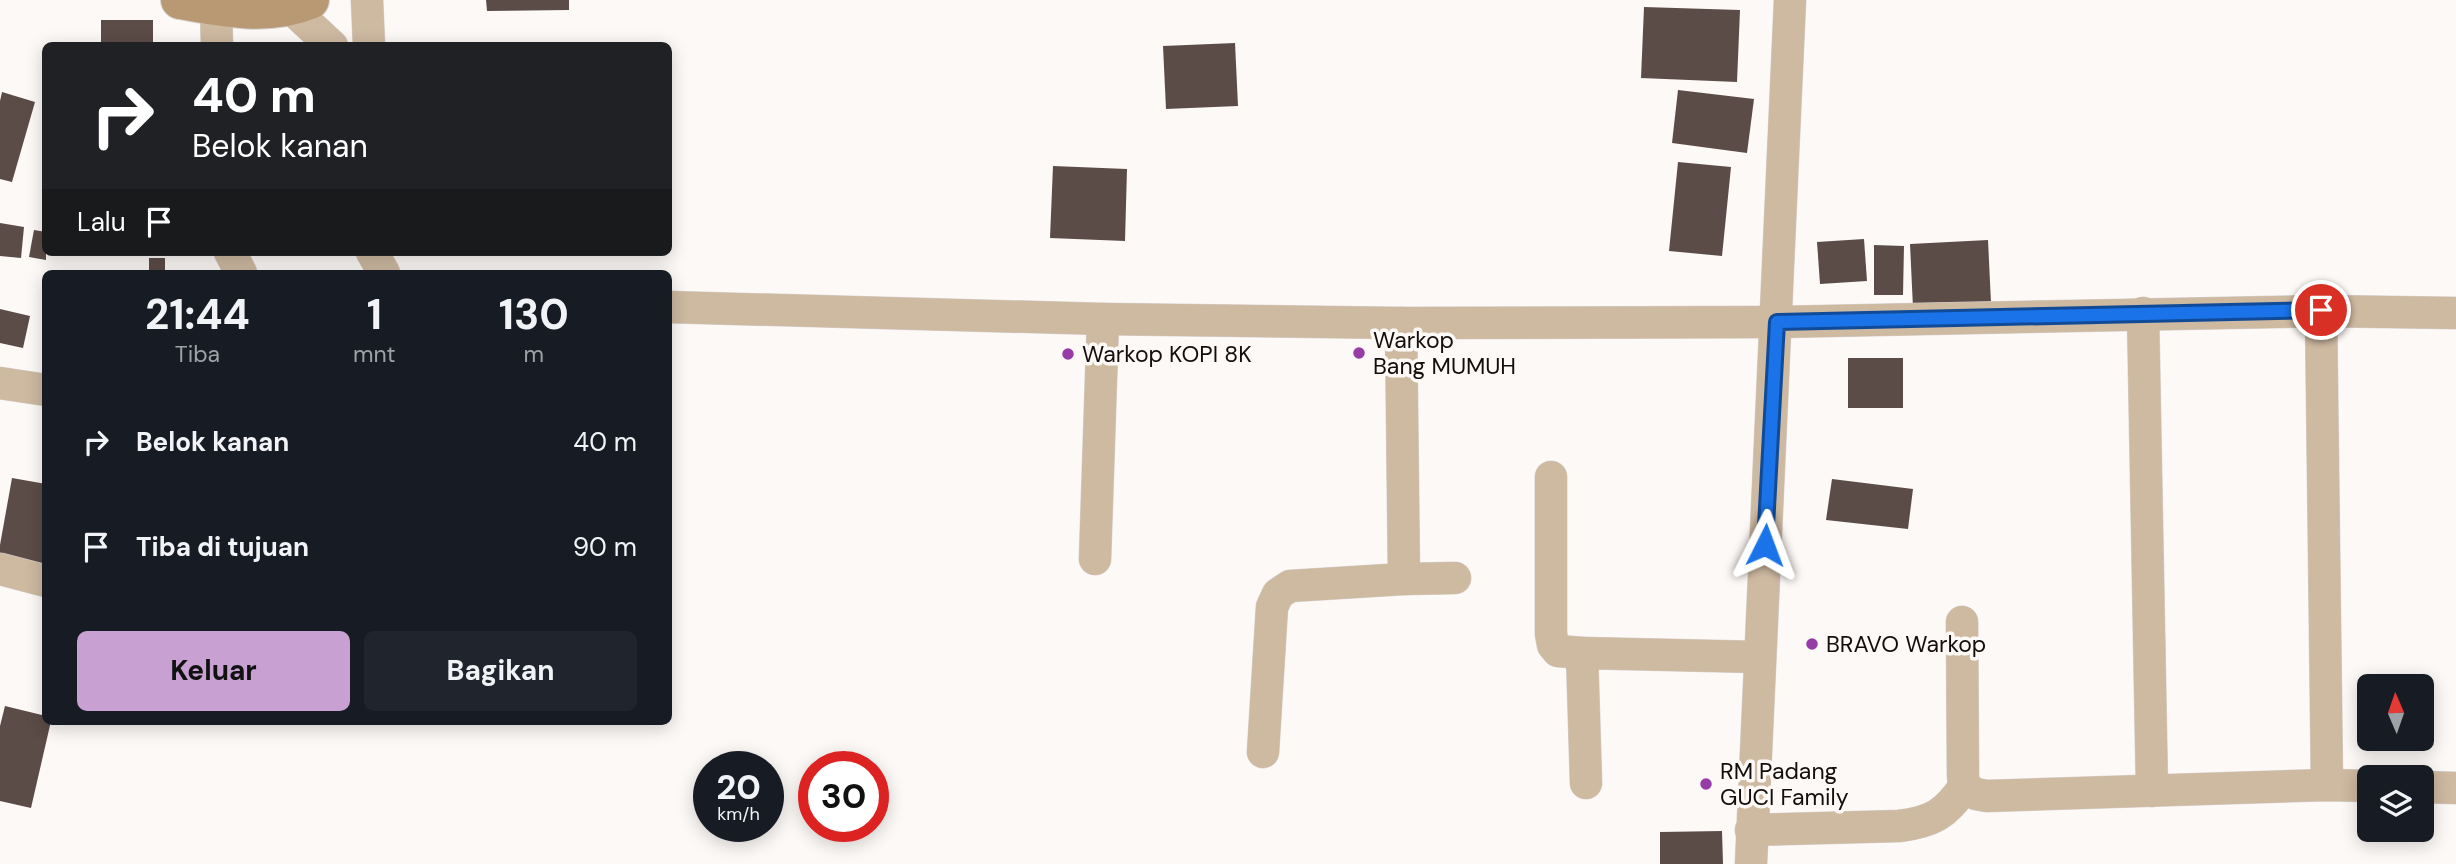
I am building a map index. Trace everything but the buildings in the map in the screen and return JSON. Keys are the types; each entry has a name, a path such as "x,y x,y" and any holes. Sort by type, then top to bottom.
{"street":[{"path":"367,0 369,42"},
{"path":"1751,864 1790,0"},
{"path":"215,42 198,4 262,10 300,4 329,42"},
{"path":"672,307 1103,319 1401,323 1777,322 2321,310 2456,313"},
{"path":"2321,310 2327,785"},
{"path":"2143,313 2152,791"},
{"path":"1095,559 1103,319"},
{"path":"1401,323 1404,579"},
{"path":"0,383 42,389"},
{"path":"1551,477 1550,634 1558,651 1759,657"},
{"path":"0,569 42,579"},
{"path":"1264,752 1272,607 1279,594 1290,586 1455,578"},
{"path":"1751,831 1922,823 1939,815 1954,803 1964,787 1962,622"},
{"path":"1582,653 1586,783"},
{"path":"1964,787 1976,794 1987,796 2357,786"},
{"path":"2434,787 2456,788"}],"place":[{"name":"Warkop Bang MUMUH","path":"1359,353"},
{"name":"Warkop KOPI 8K","path":"1068,354"},
{"name":"BRAVO Warkop","path":"1812,644"},
{"name":"RM Padang GUCI Family","path":"1706,784"}],"route":[{"path":"1765,545 1777,322 2321,310"}]}
